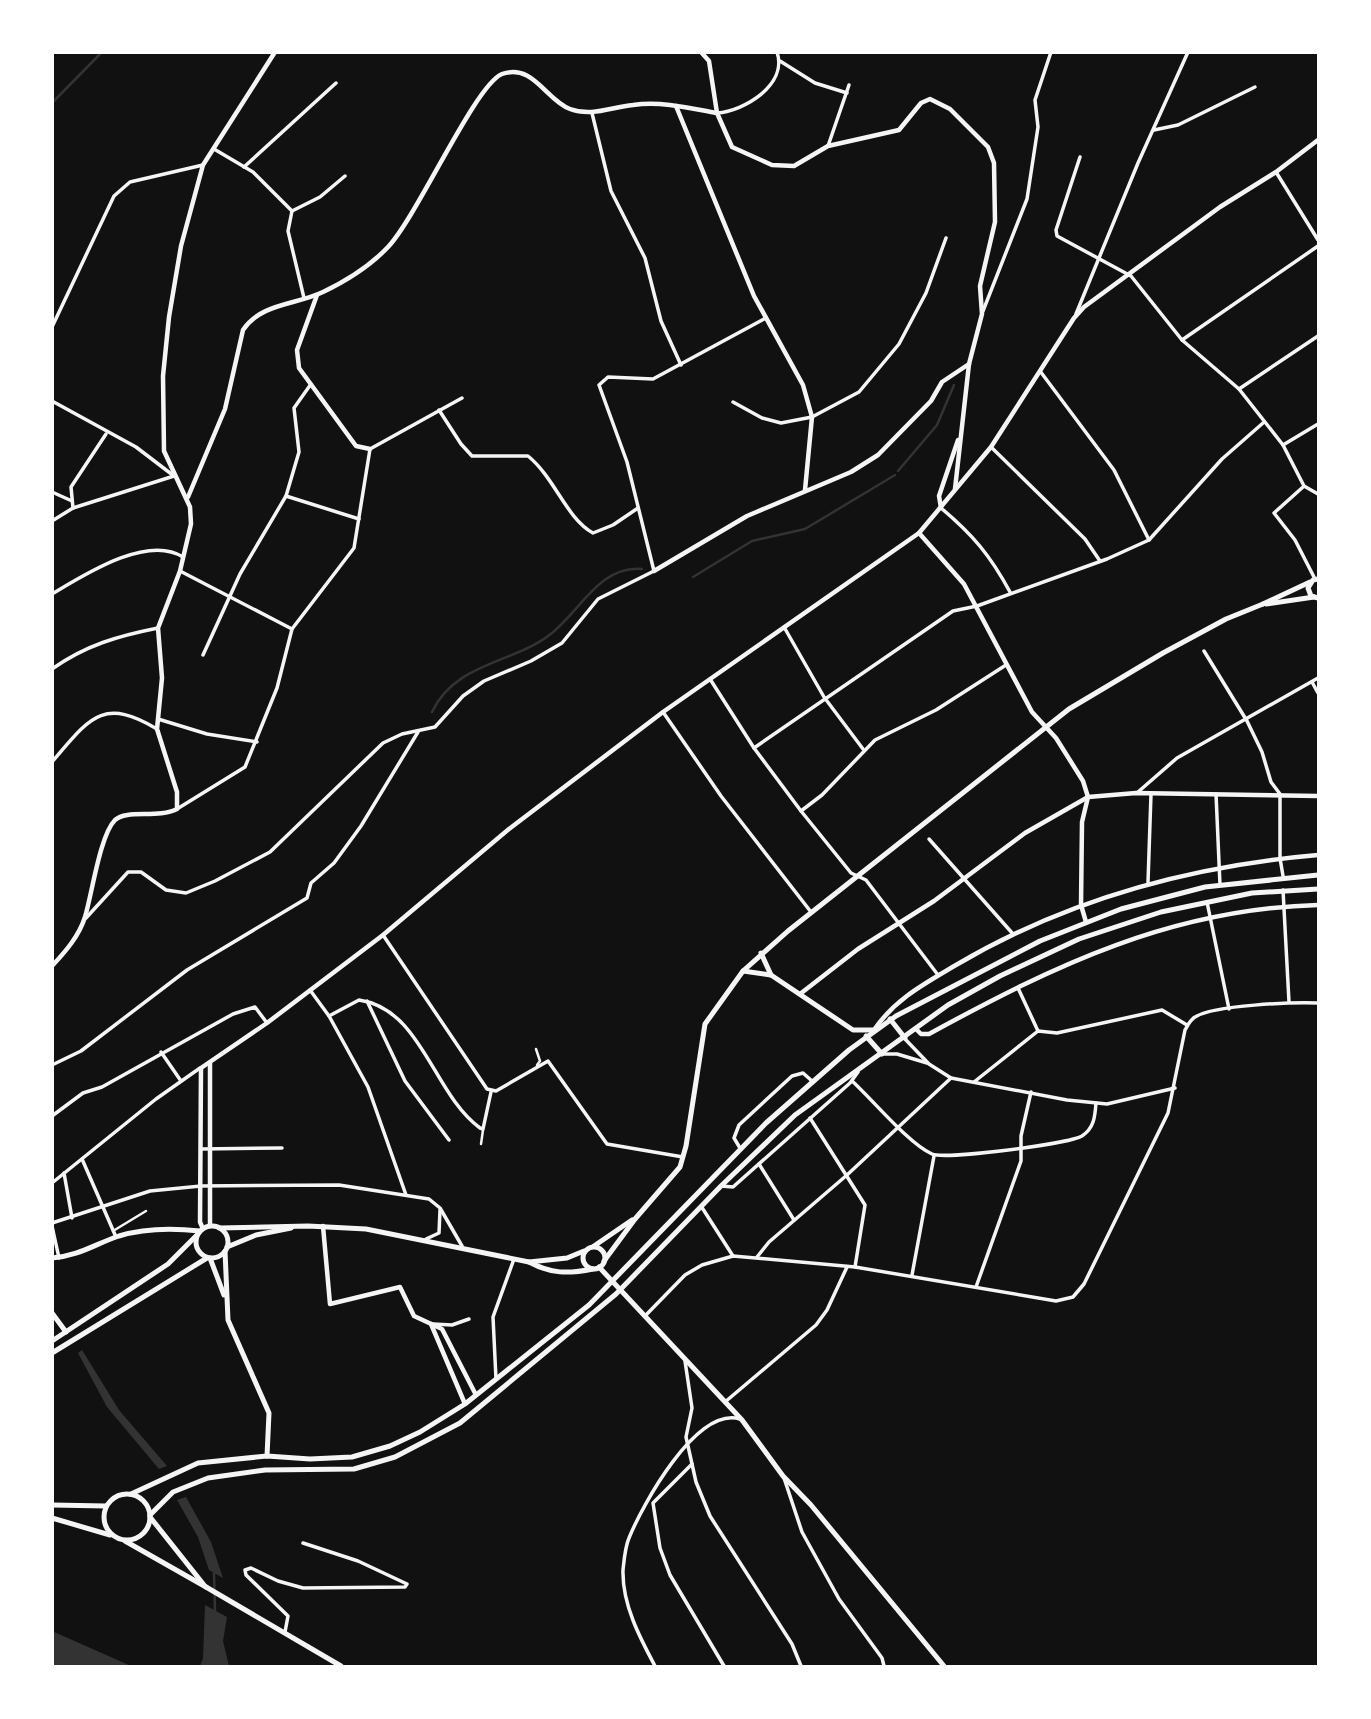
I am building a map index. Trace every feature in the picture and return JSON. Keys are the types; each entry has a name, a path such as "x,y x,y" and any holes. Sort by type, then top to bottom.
{"main road":[{"path":"1315,580 1308,591 1317,598"},
{"path":"599,1270 635,1219 676,1172 683,1157 705,1024 743,971 761,953 1044,728 1094,692 1226,620 1315,580"},
{"path":"1263,604 1317,598"},
{"path":"111,1535 103,1521 106,1506 117,1496 131,1494 204,1462 267,1456 310,1459 352,1457 390,1446 420,1432 465,1404 612,1283 740,1149 813,1081 890,1019 993,964 1086,922 1157,899 1220,885 1283,876 1318,875"},
{"path":"125,1541 140,1537 149,1524 150,1516 173,1492 208,1478 265,1470 354,1469 395,1457 449,1430 600,1309 795,1115 917,1030 948,1005 1029,961 1112,926 1207,902 1283,890 1318,889"},
{"path":"761,953 771,975"},
{"path":"743,971 771,975 853,1030 874,1030"},
{"path":"890,1019 905,1038"},
{"path":"866,1036 882,1054"},
{"path":"529,1262 567,1258 585,1251 635,1219"},
{"path":"52,1341 167,1265 200,1231 211,1226 323,1226 366,1229 462,1246 529,1262 556,1273 599,1270"},
{"path":"52,1353 226,1249 256,1235 308,1226"},
{"path":"219,1228 227,1239 225,1298"},
{"path":"200,1231 197,1248 208,1258 225,1298 233,1333 269,1413 265,1470"},
{"path":"56,1258 84,1252 115,1234 200,1231"},
{"path":"592,1247 602,1251 604,1261"},
{"path":"585,1251 584,1264 599,1270 684,1355 741,1420 783,1476 811,1505 944,1667"},
{"path":"52,1313 66,1332"},
{"path":"204,1462 208,1478"},
{"path":"131,1494 142,1500 150,1516 208,1589"},
{"path":"52,1505 106,1506"},
{"path":"52,1518 125,1541 341,1667"}],"street":[{"path":"177,809 177,792 157,729 162,678 158,628 180,571 191,524 188,497 174,476 164,451 163,376 181,246 203,165 275,52"},
{"path":"701,52 709,61 717,113 732,147 772,165 794,166 828,146 900,130 921,103 930,99 938,101 975,132 988,147 994,163 995,222 980,286 982,314"},
{"path":"188,497 225,409 243,330 250,319 263,312 317,295 354,275 387,248 432,182 483,93 502,74 528,76 558,103 592,113 634,104 676,105 717,113 732,112 747,105 766,90 777,74 780,61 777,52"},
{"path":"955,490 968,363 982,314 1027,199 1038,127 1035,100 1051,52"},
{"path":"53,1183 181,1081 267,1023 383,935 509,829 663,712 919,533 991,447 1074,318 1188,52"},
{"path":"780,61 815,83 847,93"},
{"path":"244,167 336,83"},
{"path":"828,146 849,85"},
{"path":"1154,130 1178,125 1255,87"},
{"path":"676,105 764,319 803,384 812,417 805,490"},
{"path":"592,113 611,191 645,258 661,321 681,365"},
{"path":"1074,318 1220,207 1276,172 1318,140"},
{"path":"214,149 244,167 292,211"},
{"path":"1080,157 1056,230 1061,240 1100,257 1131,276 1182,340 1239,389 1263,423 1283,445 1304,486 1318,494"},
{"path":"52,327 114,196 130,182 203,165"},
{"path":"1276,172 1318,240"},
{"path":"292,211 320,197 345,176"},
{"path":"292,211 288,232 304,298"},
{"path":"733,402 762,418 781,423 812,417 859,392 899,344 926,293 946,237"},
{"path":"1182,340 1318,246"},
{"path":"317,295 297,350 299,368 356,446 370,449 462,398"},
{"path":"654,571 627,462 599,385 608,377 653,379 764,319"},
{"path":"1239,389 1318,336"},
{"path":"84,919 128,872 141,872 166,890 186,893 270,852 383,743 402,734 435,727 463,696 484,681 531,661 562,643 598,599 654,571 747,516 851,472 878,455 931,401 942,382 968,363"},
{"path":"1040,371 1114,470 1149,540"},
{"path":"203,655 257,540 286,496 299,452 294,408 311,384"},
{"path":"52,401 106,433 136,447 174,476"},
{"path":"439,410 472,456 528,456 557,488 581,526 593,533 613,525 638,508"},
{"path":"754,748 824,697 953,611 977,606 1149,540 1222,459 1263,423"},
{"path":"1283,445 1318,424"},
{"path":"73,508 71,487 106,433"},
{"path":"960,436 939,496 941,508 975,536 1010,592"},
{"path":"991,447 1085,539 1100,561"},
{"path":"52,966 69,947 84,919 98,862 115,820 124,815 164,816 244,767 257,742 277,688 292,629 354,548 370,449"},
{"path":"52,521 73,508 174,476"},
{"path":"1304,486 1274,513 1295,540 1315,580"},
{"path":"52,492 72,501"},
{"path":"286,496 359,519"},
{"path":"919,533 964,583 1006,665 1044,728 1056,738 1083,781 1088,797 1082,822 1081,905 1086,922"},
{"path":"52,594 103,564 142,552 172,550 183,556"},
{"path":"180,571 292,629"},
{"path":"784,627 824,697 863,749"},
{"path":"52,669 77,651 112,637 158,628"},
{"path":"1204,651 1247,721 1262,752 1271,782 1280,794 1280,858 1283,876"},
{"path":"801,811 822,795 863,749 936,710 1006,665"},
{"path":"710,678 754,748 801,811 851,873 866,880 938,975"},
{"path":"1136,793 1177,758 1247,721 1318,678"},
{"path":"1312,682 1318,693"},
{"path":"52,762 83,727 99,716 118,712 133,715 157,729"},
{"path":"663,712 721,796 811,912"},
{"path":"158,719 207,734 257,742"},
{"path":"52,1065 82,1051 187,970 307,898 311,883 334,863 361,826 418,732"},
{"path":"800,994 1025,833 1088,797 1136,793 1318,796"},
{"path":"1148,882 1151,794"},
{"path":"1216,794 1220,885"},
{"path":"929,839 1013,933"},
{"path":"874,1030 886,1012 907,994 938,975 1013,933 1081,905 1148,882 1280,858 1318,855"},
{"path":"1283,890 1289,1002"},
{"path":"1207,902 1229,1010"},
{"path":"917,1030 921,1034 929,1034 1017,986 1146,933 1209,917 1285,906 1318,905"},
{"path":"383,935 474,1074 491,1092 488,1119 483,1129 481,1144"},
{"path":"1017,986 1038,1031"},
{"path":"310,989 329,1016 368,1087 406,1195"},
{"path":"329,1016 352,1002 367,1001 395,1016 407,1028 435,1073 476,1126 483,1129"},
{"path":"367,1001 405,1081 449,1140"},
{"path":"645,1316 685,1275 702,1265 733,1256 855,1267 1056,1301 1073,1297 1084,1284 1162,1127 1175,1088 1187,1025 1201,1014 1289,1002 1318,1003"},
{"path":"52,1116 83,1093 102,1087 161,1052 250,1007 260,1010 267,1023"},
{"path":"974,1082 1038,1031 1057,1033 1162,1010 1187,1025"},
{"path":"905,1038 929,1064 951,1078 1107,1104 1175,1088"},
{"path":"536,1049 540,1061 537,1065"},
{"path":"161,1052 181,1081"},
{"path":"882,1054 897,1054 929,1064"},
{"path":"491,1092 543,1062 552,1063 607,1144 683,1157"},
{"path":"210,1063 211,1226"},
{"path":"721,1186 733,1187 852,1081 862,1066"},
{"path":"200,1231 201,1068"},
{"path":"740,1149 734,1138 739,1125 792,1076 803,1073 813,1081"},
{"path":"757,1257 769,1242 847,1175 951,1078"},
{"path":"852,1081 934,1156 1059,1145 1080,1137 1095,1120 1096,1103"},
{"path":"976,1288 1021,1161 1021,1136 1031,1092"},
{"path":"810,1118 865,1205 855,1267"},
{"path":"201,1149 282,1148"},
{"path":"912,1275 934,1156"},
{"path":"82,1159 100,1206 115,1234 146,1211"},
{"path":"759,1164 794,1220"},
{"path":"64,1173 72,1218"},
{"path":"56,1258 52,1224 150,1191 201,1186 339,1185 429,1199 440,1208 462,1246"},
{"path":"701,1206 733,1256"},
{"path":"426,1240 439,1233 440,1208"},
{"path":"323,1226 331,1304 398,1286 414,1316 442,1329 476,1395"},
{"path":"496,1380 493,1317 514,1259"},
{"path":"725,1402 816,1325 827,1310 847,1267"},
{"path":"431,1323 452,1325 469,1319"},
{"path":"431,1323 465,1404"},
{"path":"684,1355 691,1397 688,1445 710,1516 792,1644 801,1667"},
{"path":"655,1667 634,1627 623,1573 627,1540 666,1469 688,1445 721,1419 741,1420"},
{"path":"692,1464 653,1503 660,1548 670,1575 724,1667"},
{"path":"783,1476 802,1532 839,1599 882,1658 884,1667"},
{"path":"285,1632 288,1616 246,1575 246,1570 251,1568 278,1581 303,1588 405,1587 407,1584 358,1561 303,1543"}],"shaded area":[{"path":"82,1350 119,1410 167,1466 159,1469 107,1407 78,1353"},
{"path":"186,1497 211,1542 223,1578 209,1570 198,1537 177,1500"},
{"path":"205,1605 227,1617 223,1641 229,1666 200,1666 203,1658"},
{"path":"52,1631 131,1666 53,1666"}],"waterway":[{"path":"52,103 102,52"},
{"path":"898,471 937,425 954,385"},
{"path":"693,577 752,541 805,529 895,475"},
{"path":"432,712 442,695 455,683 552,633 602,582 614,574 642,569"},
{"path":"214,1573 215,1611"}]}
